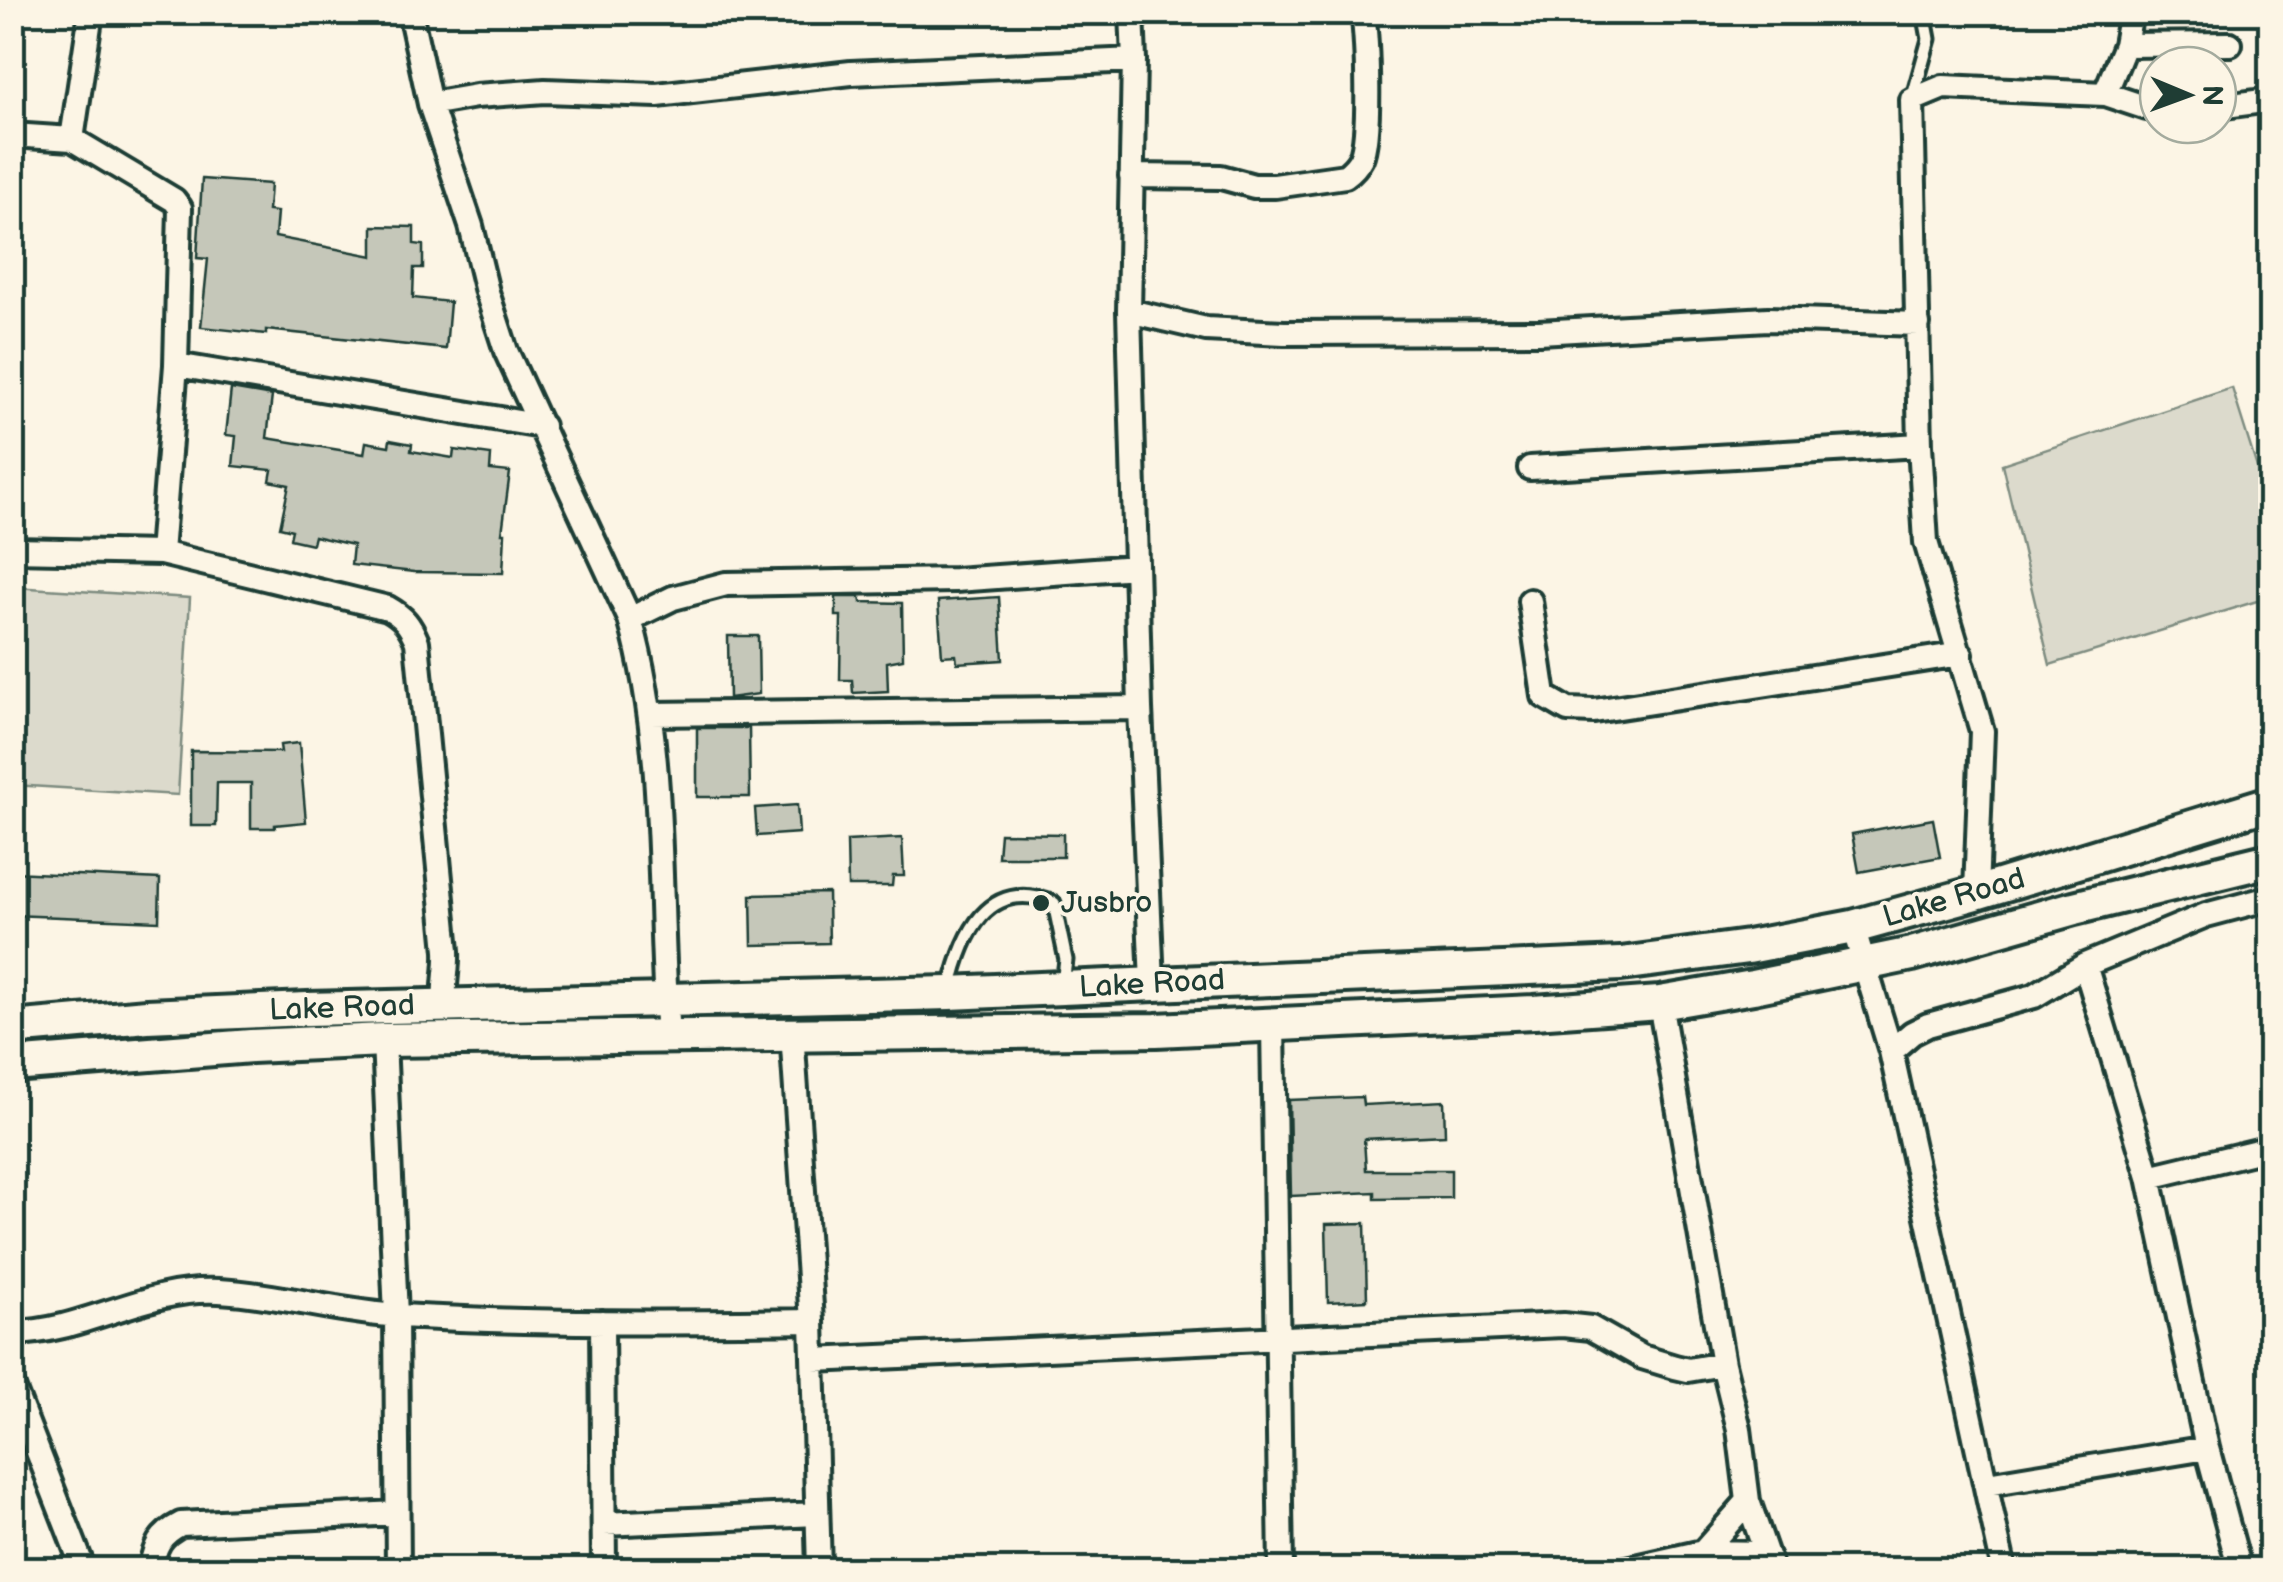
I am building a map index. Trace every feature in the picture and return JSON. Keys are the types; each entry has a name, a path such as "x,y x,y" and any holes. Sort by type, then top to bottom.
{"main road":[{"name":"Lake Road","path":"12,1028 148,1016 949,993 1621,964 1748,947 1853,927 1976,894 2270,803"},
{"name":"Lake Road","path":"12,1065 384,1040 1104,1031 1534,1012 1660,1002 1863,966 2270,860"}],"street":[{"path":"72,139 90,12"},
{"path":"410,12 430,104 471,226 486,292 506,351 630,619 651,714 668,1035"},
{"path":"1132,12 1129,310 1152,983"},
{"path":"1131,176 1221,177 1254,186 1345,176 1354,169 1364,146 1364,12"},
{"path":"2105,94 2126,45 2131,12"},
{"path":"2126,45 2230,44"},
{"path":"430,104 545,91 657,95 851,73 1134,60"},
{"path":"1976,894 1982,731 1926,542 1912,100 1944,87 2105,94 2138,105"},
{"path":"2238,104 2270,100"},
{"path":"12,134 72,139 174,200 180,208 176,365 161,553"},
{"path":"1129,310 1206,329 1284,334 1539,332 1768,319 1918,324"},
{"path":"176,365 542,426"},
{"path":"1530,468 1920,445"},
{"path":"12,550 161,553 388,608 401,615 416,642 447,950 444,1005"},
{"path":"630,619 673,598 726,584 955,580 1136,567"},
{"path":"1530,601 1544,696 1568,710 1594,711 1961,654"},
{"path":"651,714 1140,708"},
{"path":"1891,1050 1912,1032 1928,1025 2034,996 2085,965 2206,916 2270,898"},
{"path":"1853,927 1891,1050 1988,1484 2002,1569"},
{"path":"2085,965 2149,1177 2207,1448 2240,1570"},
{"path":"1624,1570 1703,1552 1769,1561 1748,1501 1739,1429 1723,1364 1660,1002"},
{"path":"1273,1024 1281,1570"},
{"path":"792,1032 814,1360 819,1570"},
{"path":"384,1040 396,1316 398,1570"},
{"path":"2149,1177 2270,1148"},
{"path":"12,1332 44,1332 172,1292 221,1291 396,1316 602,1322 812,1321"},
{"path":"602,1322 604,1570"},
{"path":"814,1360 1563,1325 1591,1328 1642,1356 1674,1367 1688,1370 1723,1364"},
{"path":"12,1385 23,1446 84,1570"},
{"path":"1988,1484 2207,1448"},
{"path":"1703,1552 1748,1501"},
{"path":"150,1570 155,1546 164,1532 181,1524 397,1512"},
{"path":"604,1524 817,1514"}],"lane":[{"path":"1912,100 1929,38 1924,12"},
{"path":"949,993 962,946 974,926 1000,900 1024,897 1054,903 1066,960 1062,988"}],"shaded area":[{"path":"2232,388 2270,509 2270,597 2050,665 2002,464"},
{"path":"13,587 190,598 178,795 13,785"}],"building":[{"path":"202,179 270,184 268,211 277,212 275,237 373,256 373,226 414,227 414,244 423,245 423,268 414,268 413,298 450,302 446,349 201,327 208,259 197,258"},
{"path":"231,389 272,396 267,438 364,454 366,442 389,446 390,440 412,444 411,451 453,458 454,450 491,455 490,470 510,472 502,533 503,573 414,572 351,565 353,545 314,536 312,544 290,539 292,530 280,527 289,485 270,481 272,470 233,466 236,436 226,435"},
{"path":"836,597 902,603 903,659 887,662 888,691 853,693 852,680 840,680 841,616 836,616"},
{"path":"999,597 1003,660 957,663 956,655 942,656 938,601"},
{"path":"728,636 758,636 759,694 729,698"},
{"path":"697,728 749,728 750,797 697,797"},
{"path":"299,743 306,822 251,828 251,783 217,783 216,826 191,826 191,751 281,752 280,745"},
{"path":"797,805 799,833 757,836 755,808"},
{"path":"1933,819 1940,857 1859,872 1852,834"},
{"path":"1000,833 1063,834 1063,857 998,857"},
{"path":"902,838 904,876 893,876 892,886 848,886 847,841"},
{"path":"12,872 160,879 159,921 12,915"},
{"path":"828,893 829,943 752,945 751,895"},
{"path":"1362,1097 1363,1105 1444,1101 1445,1135 1364,1139 1366,1170 1451,1170 1451,1198 1375,1199 1375,1192 1291,1196 1289,1100"},
{"path":"1365,1223 1367,1300 1328,1302 1326,1224"}],"place":[{"name":"Jusbro","path":"1041,903"}]}
